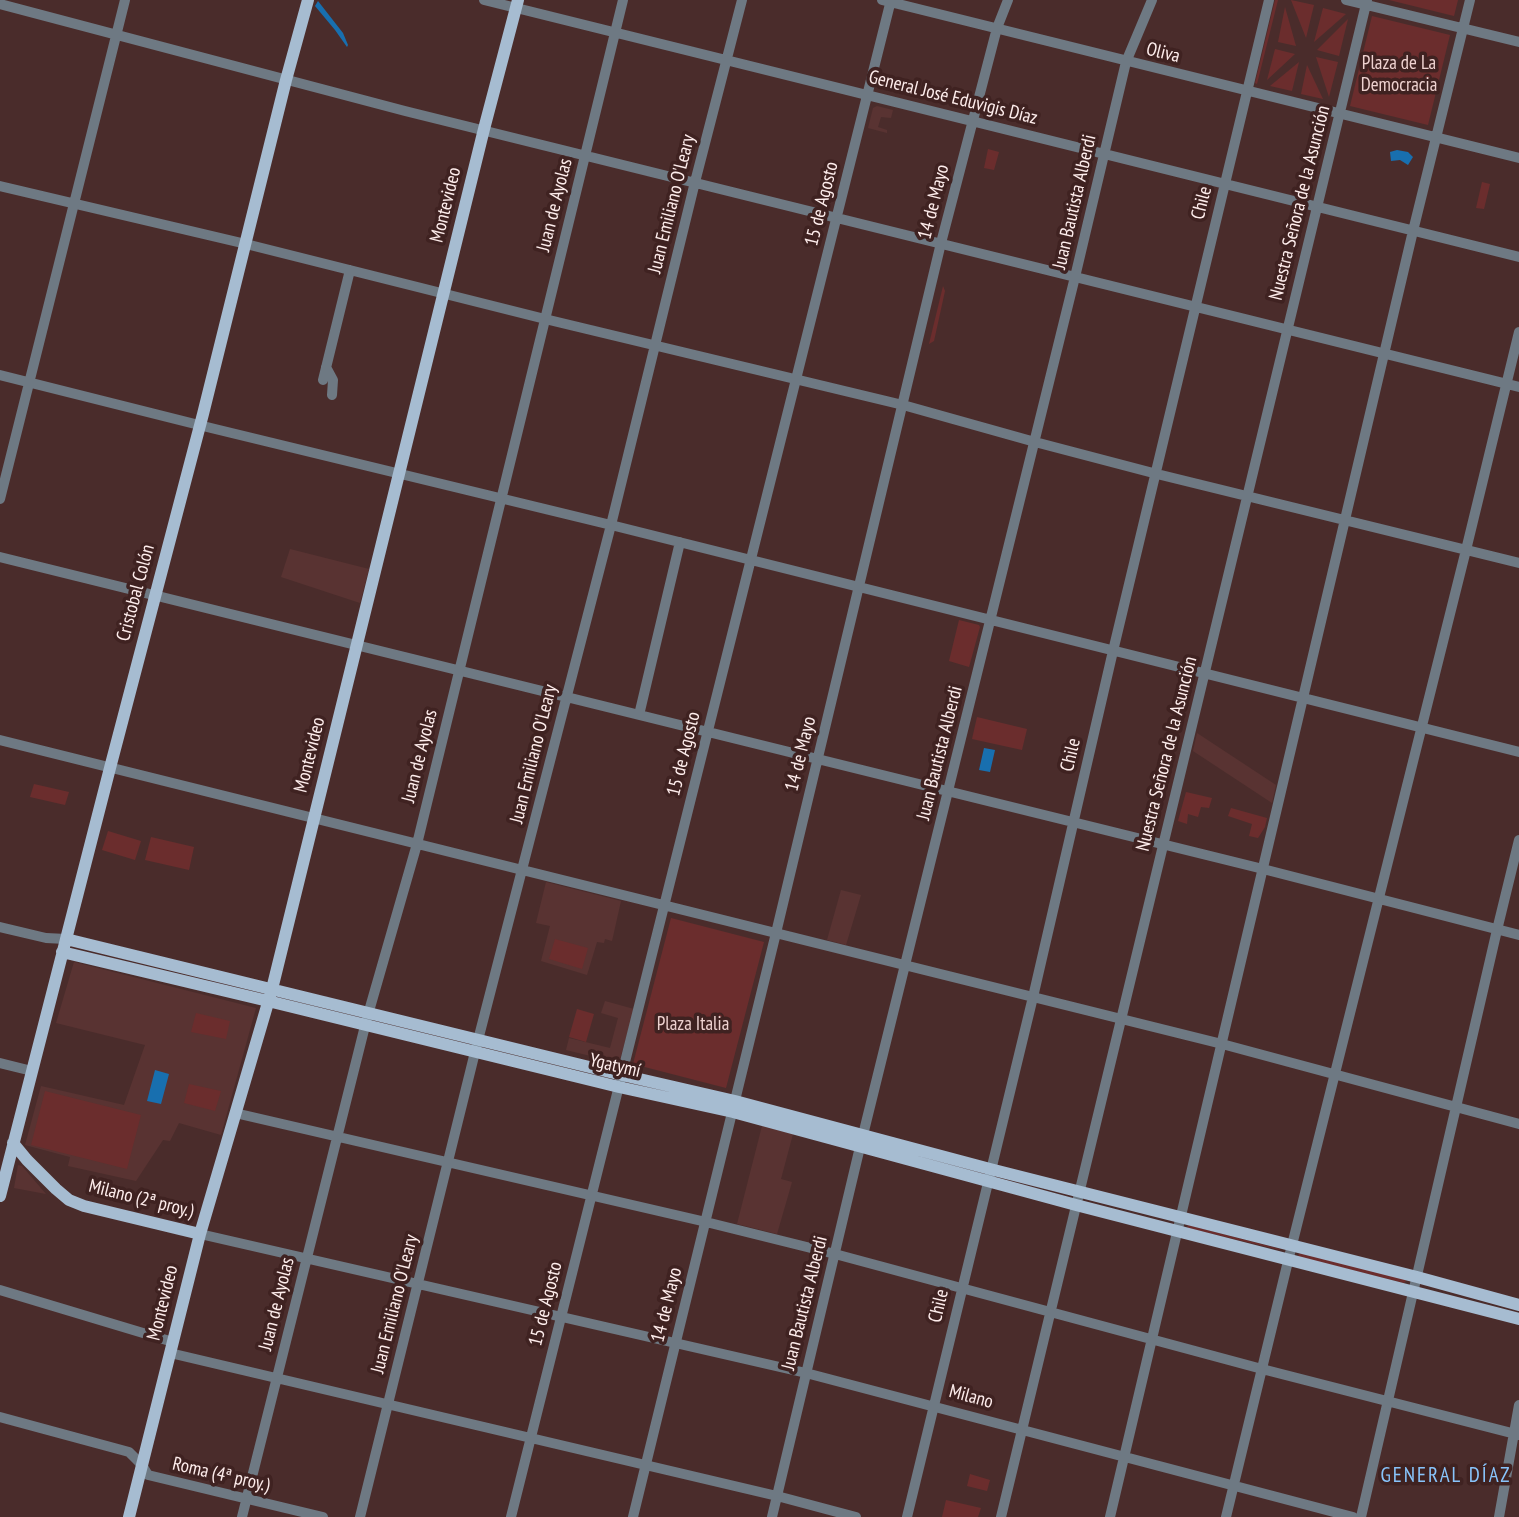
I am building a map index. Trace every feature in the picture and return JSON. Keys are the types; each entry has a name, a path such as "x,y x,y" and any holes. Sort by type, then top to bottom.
{"main road":[{"name":"Cristobal Colón","path":"0,1196 6,1150 32,1071 308,0"},
{"name":"Montevideo","path":"129,1517 200,1234 270,995 517,4"},
{"name":"Ygatymí","path":"66,939 270,995 734,1107 1290,1252"},
{"name":"Ygatymí","path":"62,952 270,995"},
{"name":"Milano (2ª proy.)","path":"6,1150 27,1160 69,1200 83,1206 200,1234"},
{"path":"1290,1252 1417,1277 1519,1305"},
{"path":"1290,1252 1414,1291 1519,1319"}],"street":[{"path":"0,499 125,0"},
{"name":"General José Eduvigis Díaz","path":"484,0 517,4 615,33 1519,257"},
{"name":"Juan de Ayolas","path":"242,1517 367,1019 417,844 623,0"},
{"name":"Juan Emiliano O'Leary","path":"360,1517 742,0"},
{"name":"14 de Mayo","path":"633,1517 941,243 997,28 1008,0"},
{"name":"Juan Bautista Alberdi","path":"772,1517 1126,62 1152,0"},
{"name":"Chile","path":"907,1517 1269,0"},
{"path":"1346,0 1519,41"},
{"path":"1110,1517 1469,0"},
{"name":"Oliva","path":"888,1 1519,158"},
{"name":"15 de Agosto","path":"511,1517 837,217 888,1"},
{"name":"Nuestra Señora de la Asunción","path":"1001,1517 1366,3"},
{"path":"0,4 286,80 1519,387"},
{"path":"0,186 903,405 1157,474 1519,563"},
{"path":"323,380 350,270"},
{"path":"1226,1517 1519,332"},
{"path":"326,367 333,380 332,395"},
{"path":"0,375 611,524 1519,752"},
{"path":"639,715 680,542"},
{"path":"0,557 1263,869 1519,935"},
{"path":"0,740 1222,1044 1519,1124"},
{"path":"1361,1517 1519,840"},
{"name":"Ygatymí","path":"0,926 46,938 66,939"},
{"name":"Ygatymí","path":"46,938 62,952"},
{"path":"0,1063 32,1071"},
{"path":"235,1113 835,1254 1516,1434"},
{"name":"Milano","path":"200,1234 806,1373 1353,1517"},
{"path":"0,1290 277,1379 777,1496 856,1517"},
{"path":"1499,1517 1516,1434 1519,1405"},
{"name":"Roma (4ª proy.)","path":"0,1417 129,1452 148,1475 323,1517"}],"shaded area":[{"path":"877,106 893,110 891,118 881,117 878,127 887,130 887,133 868,128 873,108"},
{"path":"290,549 369,569 360,603 281,577"},
{"path":"1197,733 1276,785 1272,803 1193,751"},
{"path":"546,882 621,901 612,941 605,939 604,943 597,942 587,975 541,961 550,926 536,923"},
{"path":"841,890 861,895 846,945 827,940"},
{"path":"74,962 256,1008 221,1135 179,1123 170,1141 163,1140 136,1181 68,1166 70,1157 25,1145 41,1086 124,1105 145,1045 56,1023"},
{"path":"605,1001 634,1009 619,1063 566,1050 569,1038 610,1048 618,1018 601,1013"},
{"path":"762,1126 793,1134 781,1179 792,1182 777,1234 737,1224"},
{"path":"18,1165 22,1166 46,1194 14,1188"}],"green space":[{"path":"1275,0 1278,0 1257,84 1255,83"},
{"path":"1291,0 1314,5 1306,38"},
{"path":"1389,0 1458,0 1454,16"},
{"path":"1285,7 1296,46 1278,42"},
{"path":"1323,8 1346,14 1314,42"},
{"name":"Plaza de La Democracia","path":"1372,16 1450,35 1428,125 1350,106"},
{"path":"1348,19 1339,56 1317,50"},
{"path":"1275,49 1295,54 1267,80"},
{"path":"1316,57 1338,62 1329,97"},
{"path":"1299,62 1292,91 1270,86"},
{"path":"1307,65 1323,99 1301,94"},
{"path":"988,149 999,152 994,170 984,168"},
{"path":"1482,182 1490,184 1484,209 1476,208"},
{"path":"943,286 945,291 934,341 929,344"},
{"path":"959,620 980,627 969,667 949,661"},
{"path":"977,717 1027,729 1022,750 972,739"},
{"path":"34,784 69,792 65,805 30,797"},
{"path":"1186,792 1212,798 1209,808 1201,807 1198,817 1188,814 1187,824 1178,821"},
{"path":"1231,808 1267,818 1258,838 1249,836 1252,824 1228,816"},
{"path":"108,831 141,841 135,860 102,850"},
{"path":"151,837 194,847 189,870 145,860"},
{"name":"Plaza Italia","path":"671,918 764,942 726,1088 633,1064"},
{"path":"555,939 588,948 582,969 549,959"},
{"path":"577,1009 594,1014 586,1042 569,1037"},
{"path":"196,1013 230,1021 226,1039 191,1032"},
{"path":"189,1084 221,1091 215,1111 184,1103"},
{"path":"45,1091 141,1115 127,1169 31,1145"},
{"path":"1188,1225 1280,1249 1280,1250 1188,1228"},
{"path":"1300,1253 1406,1281 1404,1283 1299,1257"},
{"path":"970,1474 990,1480 987,1491 967,1486"},
{"path":"946,1500 981,1508 978,1517 942,1517"}],"water":[{"path":"318,1 343,33 347,47 315,6"},
{"path":"1390,152 1408,152 1413,157 1408,165 1400,160 1391,161"},
{"path":"984,748 995,750 990,772 979,770"},
{"path":"155,1070 169,1074 161,1104 147,1101"}],"district":[{"name":"GENERAL DÍAZ","path":"1446,1476"}]}
